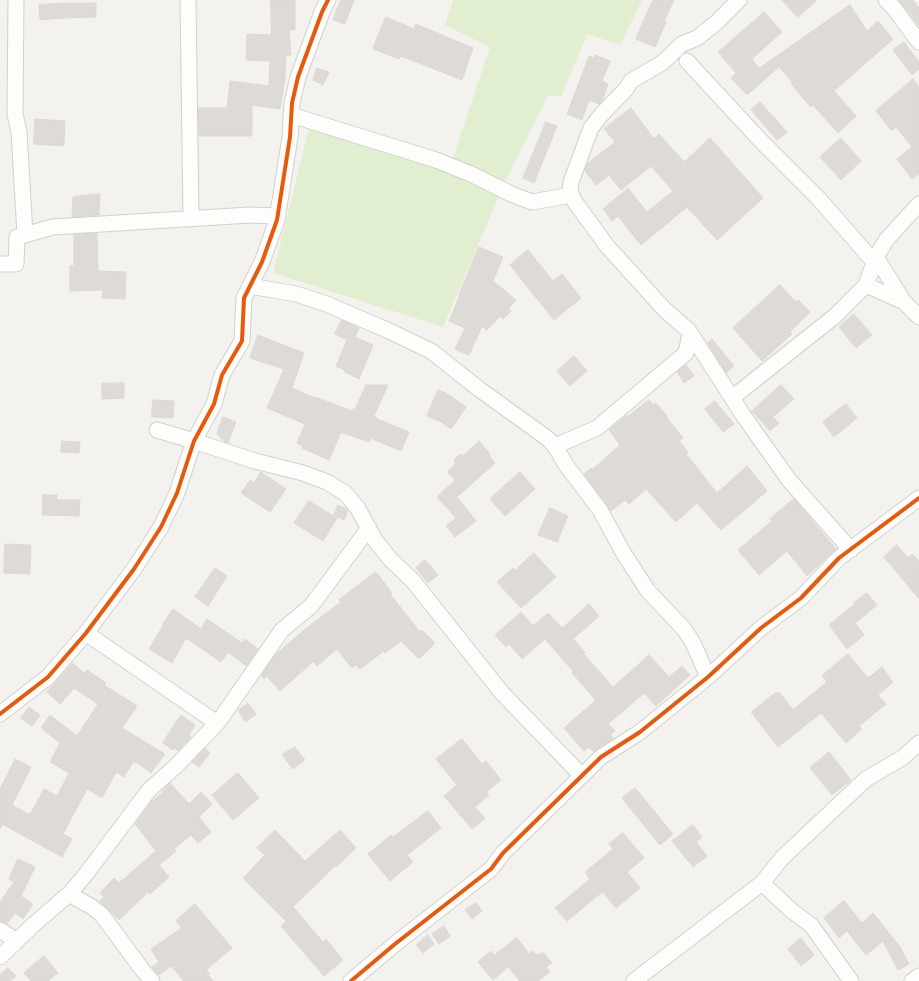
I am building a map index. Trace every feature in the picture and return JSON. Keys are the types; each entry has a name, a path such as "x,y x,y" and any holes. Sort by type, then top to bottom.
{"street":[{"path":"16,0 15,114 19,132 25,235"},
{"path":"188,0 191,219"},
{"path":"0,714 48,677 86,633 134,569 161,527 177,493 194,441 214,404 222,375 242,341 244,298 262,262 278,216 290,137 292,103 298,77 322,12 328,0"},
{"path":"739,0 716,23 697,38 682,44 662,63 631,81 626,90 601,115 591,128 571,182 570,192 575,202 607,246 664,309 690,334 789,480 851,550"},
{"path":"886,0 894,7 919,41"},
{"path":"687,61 692,40"},
{"path":"662,63 687,61"},
{"path":"687,61 760,140 819,199 875,259 904,302 919,317"},
{"path":"291,115 436,160 471,174 511,194 532,202 572,195"},
{"path":"732,398 835,316 866,285 875,259 887,238 919,204"},
{"path":"0,264 16,264 17,237 53,227 250,215 278,216"},
{"path":"866,285 904,302"},
{"path":"250,286 296,294 324,303 431,351 485,394 547,438 555,446 566,465 600,510 624,554 648,591 684,628 693,643 708,677"},
{"path":"555,446 597,428 686,353 690,334"},
{"path":"686,353 705,357"},
{"path":"157,430 327,482 345,493 357,507 375,540 390,559 413,580 502,693 582,776"},
{"path":"351,981 395,944 491,869 503,853 601,757 640,732 708,677 761,628 801,598 839,558 919,498"},
{"path":"0,957 32,926 69,894 86,874 149,790 176,766 216,723 282,630 311,606 369,528"},
{"path":"86,633 216,723"},
{"path":"634,981 762,883 782,858 866,779 902,758 919,743"},
{"path":"762,883 792,911 810,925 851,981"},
{"path":"69,894 102,915 152,981"},
{"path":"0,930 18,941"},
{"path":"912,981 919,976"}],"green space":[{"path":"453,0 642,0 620,45 587,34 561,97 548,95 505,182 443,327 273,273 310,124 448,173 490,47 445,25"}],"building":[{"path":"271,0 295,0 295,30 289,30 291,55 286,55 285,78 280,109 252,105 252,136 199,136 198,108 227,108 230,81 269,86 270,61 246,60 247,34 271,35"},
{"path":"341,0 354,0 345,24 333,20"},
{"path":"653,0 674,0 664,21 666,22 655,47 636,39"},
{"path":"782,0 817,0 798,17"},
{"path":"899,0 913,0 919,8 919,25"},
{"path":"96,3 96,17 40,20 39,5"},
{"path":"850,5 867,31 878,21 893,39 834,91 856,116 838,133 813,105 811,107 791,84 793,83 779,67 747,95 731,78 736,73 718,52 764,12 782,32 752,59 759,68"},
{"path":"386,17 414,29 416,24 473,48 462,80 401,56 399,59 373,49"},
{"path":"904,42 919,62 919,69 912,75 893,50"},
{"path":"595,55 610,61 602,81 608,84 602,101 599,104 589,100 582,120 567,114 589,56 594,58"},
{"path":"317,68 329,72 323,85 313,80"},
{"path":"913,79 919,87 919,174 912,179 897,159 912,147 896,127 892,131 876,111"},
{"path":"760,102 787,132 777,140 751,110"},
{"path":"631,108 654,139 659,134 684,162 710,138 763,198 717,240 687,207 641,245 618,216 612,221 603,209 628,188 647,212 673,191 651,166 621,190 609,175 596,185 585,171 587,164 615,142 604,129"},
{"path":"35,119 65,121 64,146 34,144"},
{"path":"546,122 557,126 534,183 523,178"},
{"path":"841,138 861,161 841,180 820,157"},
{"path":"100,194 99,215 72,217 73,197"},
{"path":"97,233 98,271 126,272 125,299 102,298 103,290 70,291 70,266 74,266 74,235"},
{"path":"479,247 503,257 493,281 516,300 508,309 511,311 503,319 500,316 487,330 482,326 469,355 455,349 465,328 449,321"},
{"path":"528,250 553,281 562,274 581,298 554,320 510,265"},
{"path":"780,285 796,302 798,300 810,312 790,332 792,334 762,361 733,328"},
{"path":"854,314 872,335 856,348 839,327"},
{"path":"342,320 359,328 355,337 373,345 359,379 336,366 347,340 335,334"},
{"path":"258,335 304,353 292,388 315,398 352,411 355,409 366,385 388,385 374,416 377,419 409,432 401,451 370,438 369,442 341,432 329,460 302,448 303,446 297,443 305,424 267,408 284,369 250,358"},
{"path":"712,339 734,366 726,373 708,343"},
{"path":"574,356 587,371 570,386 557,371"},
{"path":"686,365 694,376 684,383 677,372"},
{"path":"124,383 124,398 102,399 102,384"},
{"path":"781,385 794,399 773,417 779,423 770,431 752,411"},
{"path":"438,390 446,393 466,407 451,429 441,422 427,416"},
{"path":"153,400 174,401 173,418 152,417"},
{"path":"649,400 653,405 656,403 668,417 667,418 683,438 679,441 688,452 686,454 717,493 747,466 767,491 721,530 697,503 676,522 646,489 629,504 625,500 611,511 584,474 591,468 592,470 620,445 609,430"},
{"path":"715,401 734,424 723,432 705,409"},
{"path":"846,404 857,418 834,437 823,422"},
{"path":"223,417 236,422 228,443 217,434"},
{"path":"62,441 80,442 79,453 61,452"},
{"path":"479,441 490,454 489,456 495,463 457,497 476,521 455,537 446,526 456,518 437,497 455,480 447,472 456,464 454,460 460,454 463,456"},
{"path":"261,472 286,489 270,512 241,493 250,480 254,483"},
{"path":"520,472 535,489 505,516 490,499"},
{"path":"43,495 57,495 57,500 80,500 79,516 43,515"},
{"path":"794,499 836,549 807,576 787,551 759,575 738,550 772,521 770,519"},
{"path":"309,501 337,518 323,541 294,523"},
{"path":"338,505 348,510 344,520 334,515"},
{"path":"550,508 568,516 557,542 538,535"},
{"path":"5,544 31,545 30,574 4,573"},
{"path":"897,545 908,558 913,554 919,562 919,599 884,557"},
{"path":"534,553 556,577 521,608 497,582 513,568 515,570"},
{"path":"425,560 438,575 428,583 416,568"},
{"path":"215,568 227,576 208,606 195,597"},
{"path":"376,572 392,593 390,594 420,632 422,630 435,643 419,659 401,641 385,653 384,651 360,669 356,665 352,668 337,649 317,666 314,661 280,691 267,676 264,679 261,676 275,655 304,630 341,602 339,600"},
{"path":"867,593 877,605 855,623 864,635 847,649 829,625"},
{"path":"589,604 599,616 573,639 585,652 583,653 613,687 649,655 669,677 682,666 690,675 656,706 644,693 608,724 615,731 610,735 613,738 594,752 589,747 584,751 564,728 596,700 572,673 573,671 545,639 522,659 509,644 506,647 495,635 521,612 533,626 548,613 562,628"},
{"path":"173,609 201,629 207,619 242,643 245,639 258,649 246,666 228,652 221,662 186,638 172,663 149,649"},
{"path":"848,654 868,678 882,667 893,682 878,695 886,704 859,726 862,729 846,743 821,713 778,747 751,712 775,693 780,693 793,710 827,682 822,676"},
{"path":"73,663 84,673 87,670 106,683 104,685 137,706 122,728 165,754 151,773 136,762 133,762 124,777 116,772 102,798 87,789 63,834 72,839 62,857 2,824 0,829 0,789 15,759 31,767 12,805 30,815 44,789 57,796 69,773 50,762 60,743 41,728 50,715 77,736 98,704 74,688 60,704 47,692"},
{"path":"248,703 256,714 246,722 238,711"},
{"path":"29,707 40,715 32,726 21,718"},
{"path":"181,715 195,725 189,735 191,737 178,751 175,748 173,750 163,743"},
{"path":"462,739 482,764 486,761 501,780 486,792 489,795 475,807 485,818 472,829 444,796 457,785 436,759"},
{"path":"295,747 305,760 293,769 282,755"},
{"path":"205,748 210,753 199,767 192,762"},
{"path":"829,752 851,780 832,795 810,768"},
{"path":"238,773 259,798 233,820 212,795"},
{"path":"170,783 189,804 201,792 212,804 199,817 211,832 198,843 191,835 174,849 176,851 159,865 169,877 150,894 148,892 119,920 100,901 104,897 100,893 114,878 119,883 156,851 135,824 152,801 163,792 162,791"},
{"path":"635,788 673,834 660,845 622,798"},
{"path":"428,811 441,828 407,855 413,862 390,881 368,854 391,835 393,837"},
{"path":"693,825 702,837 696,842 707,856 693,867 672,841"},
{"path":"275,830 305,861 340,830 356,848 336,867 335,866 293,907 323,942 326,939 343,960 324,976 281,926 286,921 243,878 265,855 257,848"},
{"path":"623,833 644,858 627,872 640,888 616,908 603,892 567,921 555,908 590,879 585,872 613,849 609,844"},
{"path":"18,859 35,867 21,896 33,904 23,919 15,913 7,924 0,921 0,902 14,882 9,879"},
{"path":"844,901 862,923 873,913 900,947 909,964 898,970 883,941 866,955 847,931 839,938 824,918"},
{"path":"476,903 482,911 472,919 465,910"},
{"path":"195,904 232,948 206,970 210,974 208,975 213,981 184,981 171,966 159,975 152,967 159,962 151,949 182,928 176,921"},
{"path":"444,926 450,936 439,944 432,934"},
{"path":"428,935 434,944 423,953 416,945"},
{"path":"517,938 529,954 533,951 536,955 544,953 552,963 546,967 550,972 538,981 520,981 508,967 493,980 478,962 491,951 494,955"},
{"path":"801,938 814,955 801,966 788,949"},
{"path":"44,956 58,973 48,981 31,981 24,973"},
{"path":"8,968 16,976 10,981 0,981 0,975"}],"cycle path":[{"path":"0,714 48,677 86,633 134,569 161,527 177,493 194,441 214,404 222,375 242,341 244,298 262,262 277,220 290,137 292,103 298,77 322,12 328,0"},
{"path":"351,981 395,944 491,869 503,853 601,757 640,732 708,677 761,628 801,598 839,558 919,498"}]}
